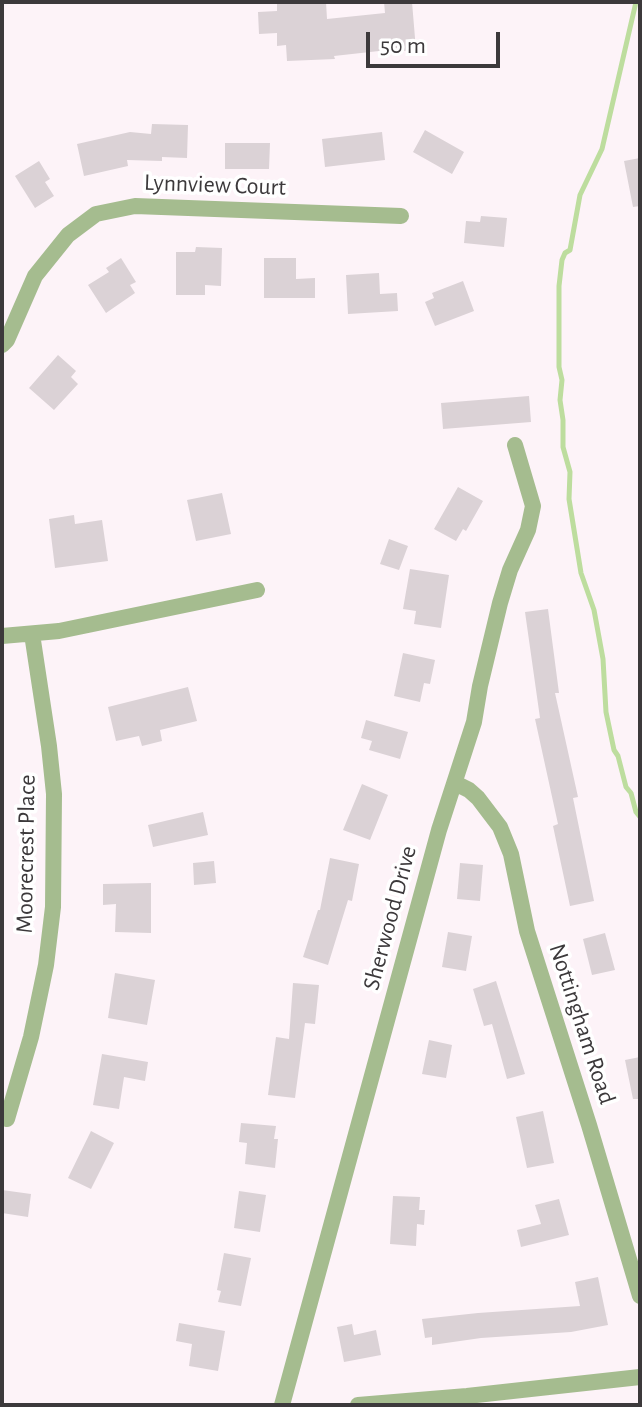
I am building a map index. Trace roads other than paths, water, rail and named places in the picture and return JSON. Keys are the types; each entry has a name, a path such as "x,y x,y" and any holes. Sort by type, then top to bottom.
{"street":[{"name":"Lynnview Court","path":"2,345 35,276 68,235 96,214 135,206 401,216"},
{"name":"Sherwood Drive","path":"282,1405 439,830 474,722 500,603 510,570 528,530 533,506 515,445"},
{"path":"2,636 59,631 257,590"},
{"name":"Moorecrest Place","path":"7,1119 31,1037 46,965 53,907 54,794 32,634"},
{"name":"Nottingham Road","path":"455,783 478,798 500,827 511,854 527,931 640,1296"},
{"path":"358,1405 640,1377"}],"waterway":[{"path":"636,2 602,149 580,195 570,250 562,260 559,367 563,447 570,472 569,499 581,573 594,610 603,659 606,712 614,750 640,817"}]}
